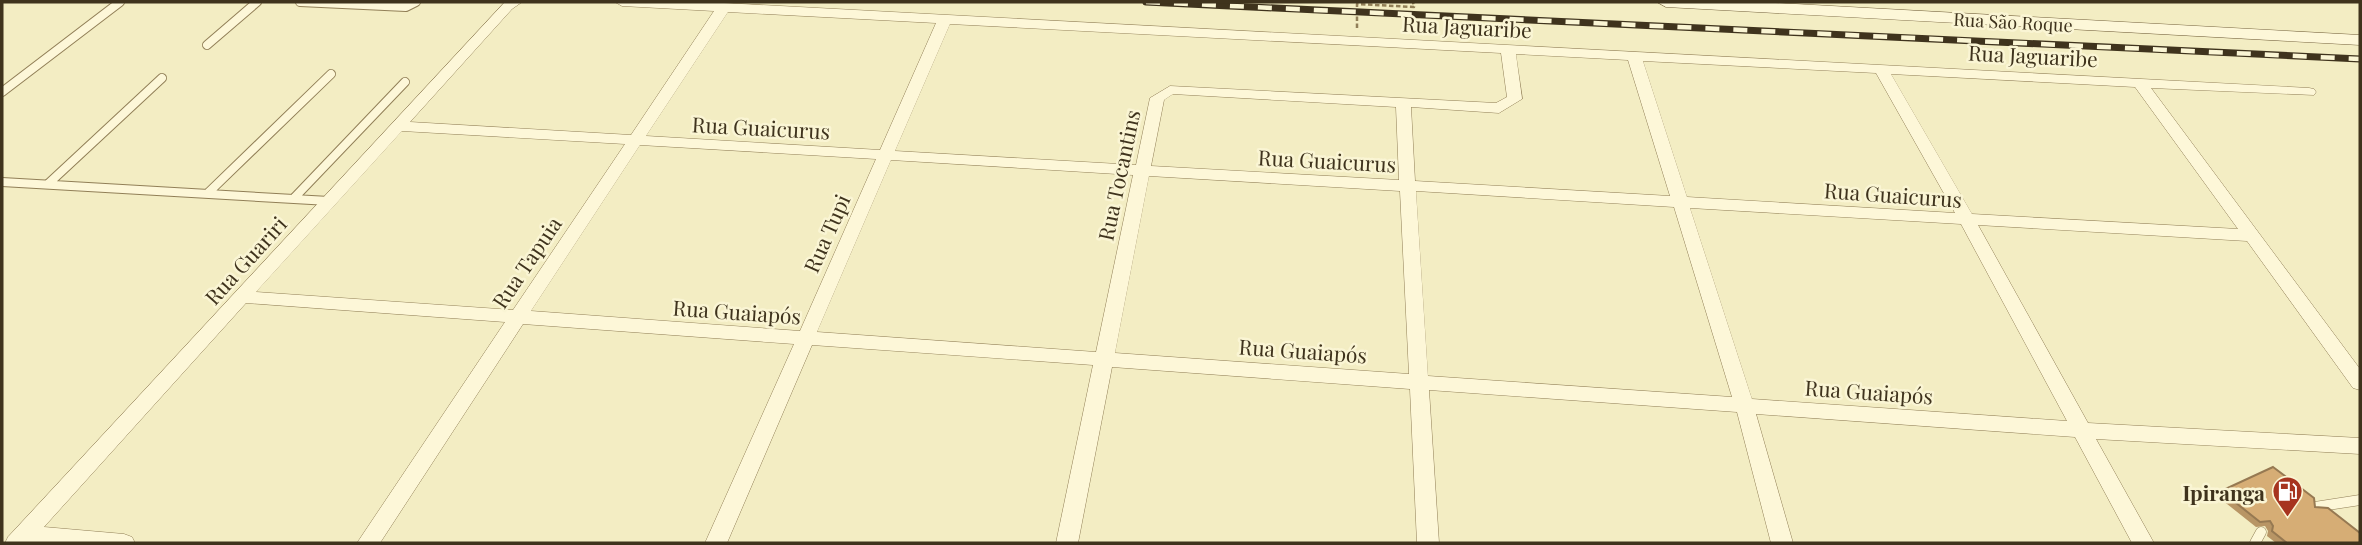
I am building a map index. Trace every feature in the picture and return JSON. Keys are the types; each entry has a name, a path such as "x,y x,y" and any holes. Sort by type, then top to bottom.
{"street":[{"name":"Rua Jaguaribe","path":"622,2 2309,92"},
{"name":"Rua São Roque","path":"1666,2 2360,40"},
{"name":"Rua Guariri","path":"21,538 511,4"},
{"name":"Rua Tapuia","path":"368,543 724,7"},
{"name":"Rua Tupi","path":"716,543 803,338 887,155 945,19"},
{"name":"Rua Tocantins","path":"1067,543 1157,98 1170,90 1489,109 1507,105 1515,99 1508,49"},
{"path":"1634,55 1744,404 1782,543"},
{"path":"1880,68 1967,220 2143,543"},
{"path":"2138,81 2255,236 2360,383"},
{"path":"1403,104 1428,543"},
{"name":"Rua Guaicurus","path":"398,126 2255,236"},
{"name":"Rua Guaiapós","path":"243,297 2081,430 2360,446"},
{"path":"21,538 124,543"}],"lane":[{"path":"2,92 120,2"},
{"path":"207,45 257,2"},
{"path":"300,2 405,7 416,2"},
{"path":"209,192 331,74"},
{"path":"47,184 162,78"},
{"path":"295,197 405,82"},
{"path":"2,182 329,201"},
{"path":"2315,507 2360,500"},
{"path":"2255,543 2261,532"}],"path":[{"path":"1358,19 1357,4 1414,6 1413,2"}],"building":[{"name":"Ipiranga","path":"2273,467 2314,498 2315,507 2328,508 2360,533 2360,542 2287,543 2272,531 2270,521 2260,522 2221,491"}],"railway":[{"path":"1146,2 2360,59"}],"place":[{"name":"Ipiranga","path":"2288,519"}]}
